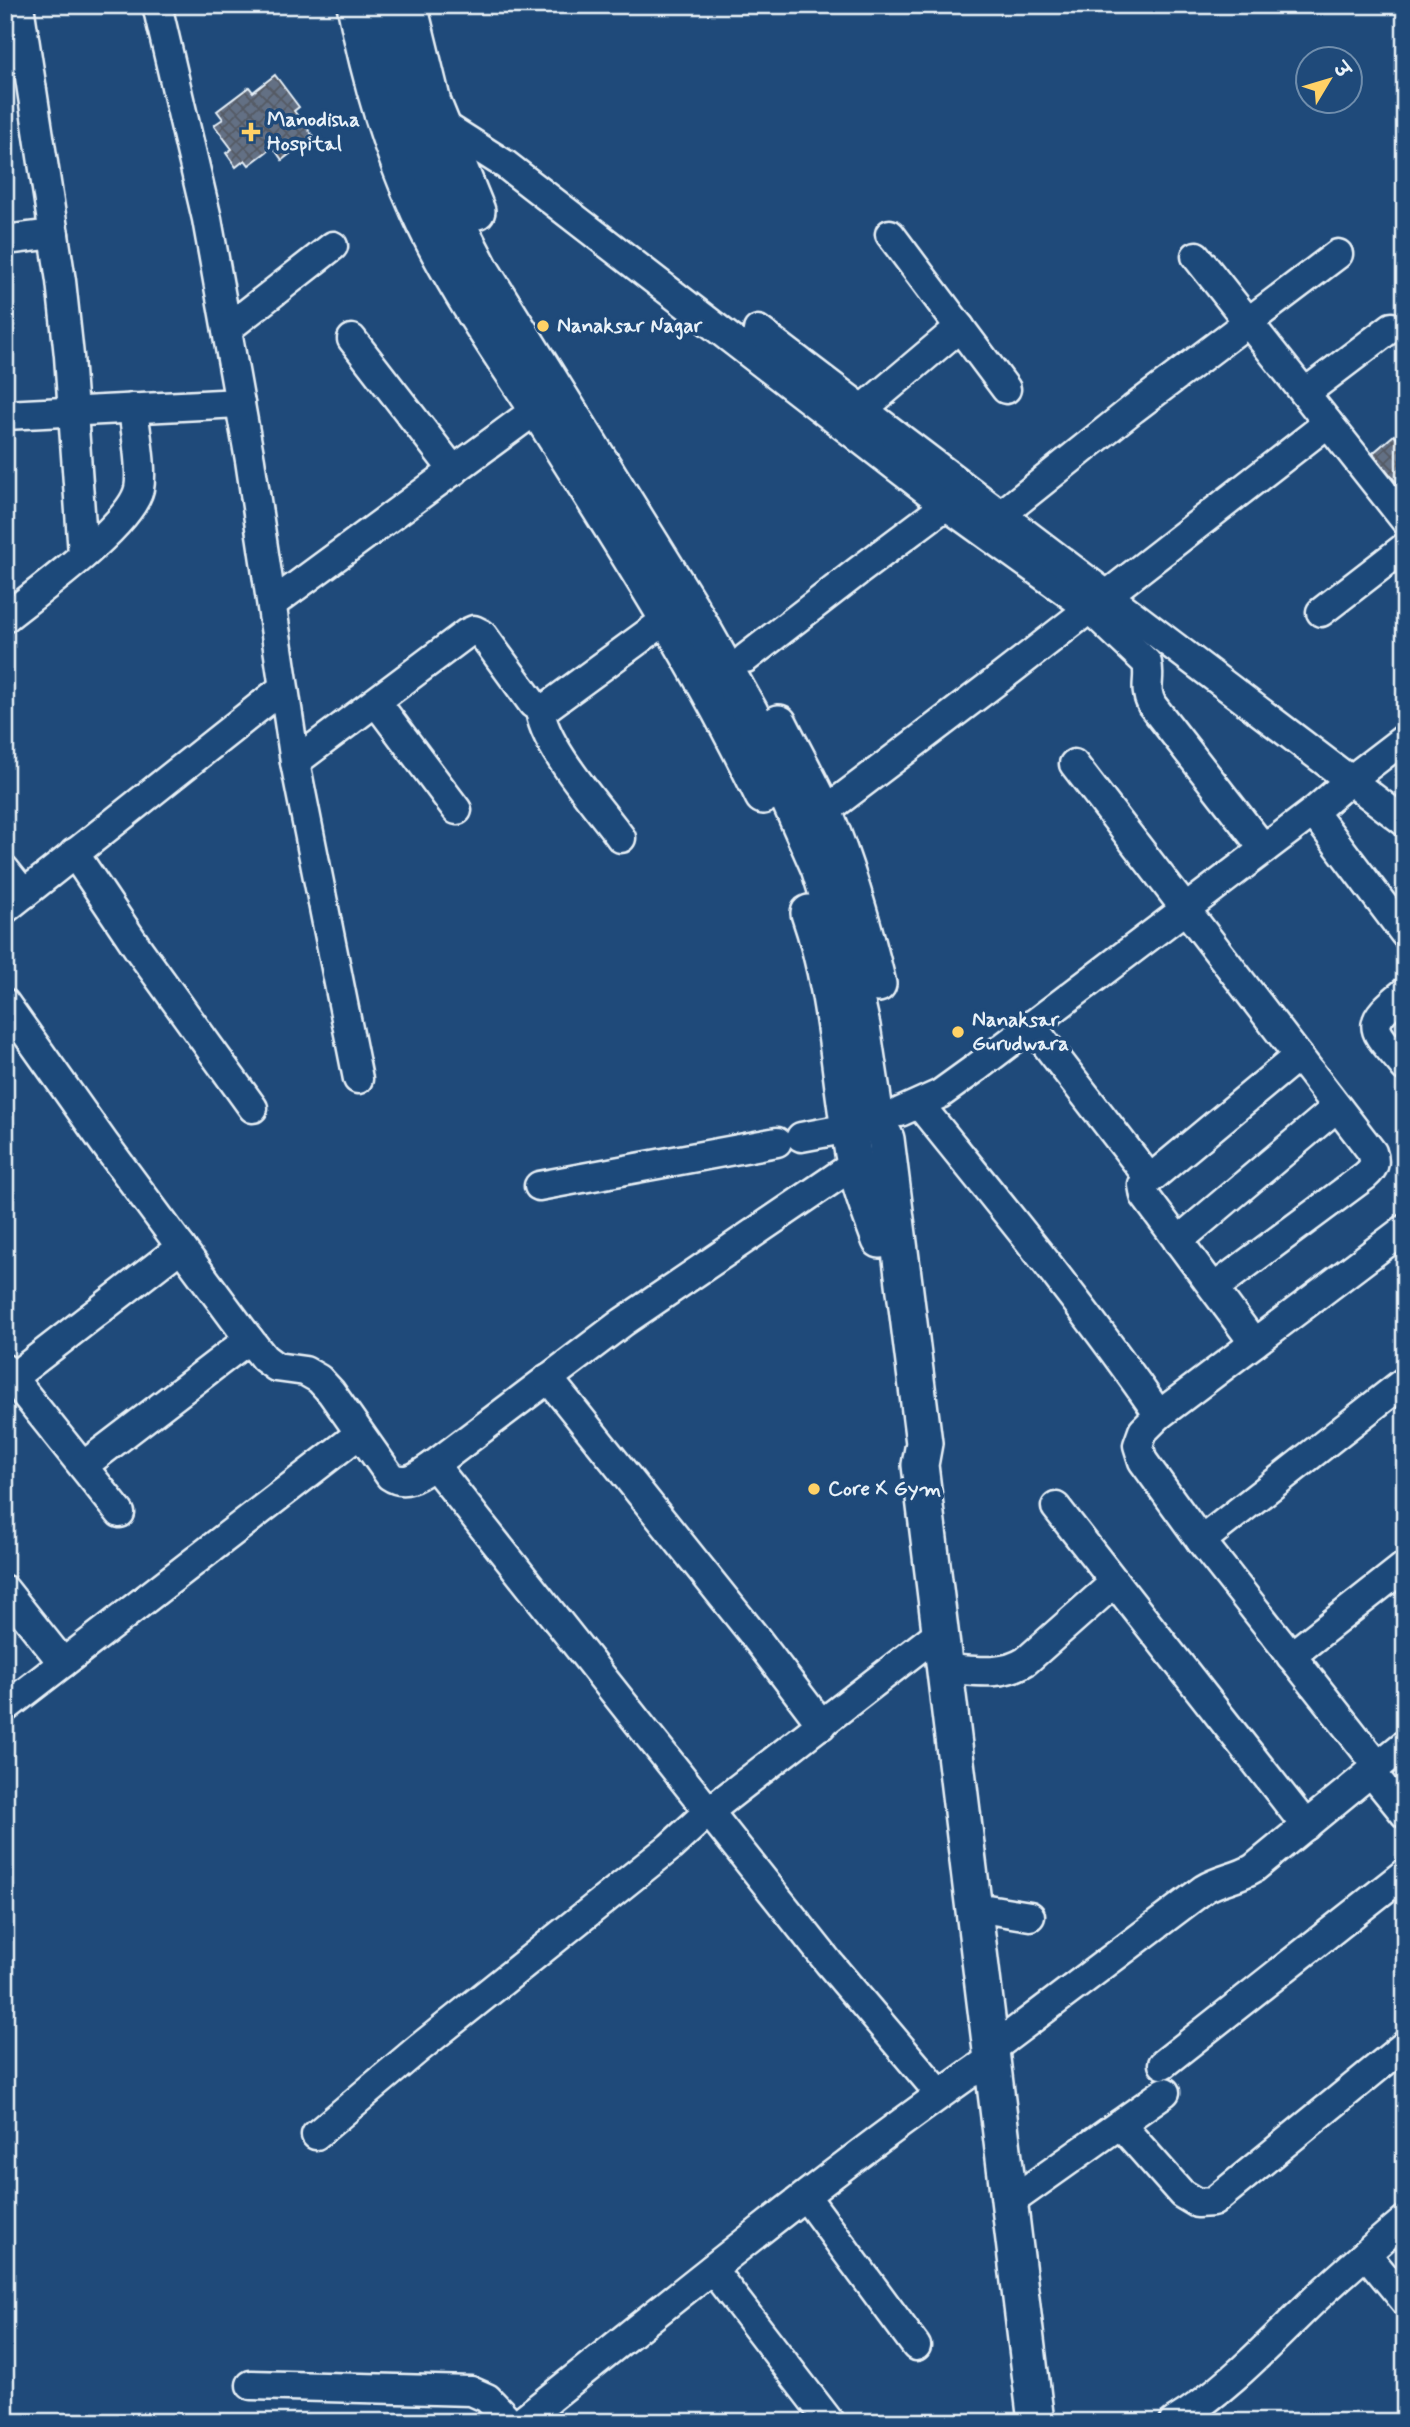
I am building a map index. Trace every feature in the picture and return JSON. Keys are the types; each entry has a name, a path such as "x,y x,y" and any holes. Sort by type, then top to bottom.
{"main road":[{"path":"355,5 366,59 388,135 419,213 464,295 667,619 721,712 786,848 817,936 834,1018 886,1116"},
{"path":"382,5 405,100 423,150 449,208 482,271 683,594 750,712 819,868 846,954 886,1116 870,1140 890,1239 907,1370 909,1443 920,1465 1036,2422"},
{"path":"409,5 440,123 463,181 496,251 694,568 746,659 824,812 867,936 886,1020 886,1116 856,1164 867,1205 890,1239"}],"street":[{"path":"19,5 54,234 69,356 83,554"},
{"path":"157,5 202,194 240,402 295,762 358,1079"},
{"path":"440,123 506,165 764,344 863,409 957,497 1002,514 1098,601 1147,663 1149,673 1146,693 1152,705 1264,849"},
{"path":"5,240 54,234"},
{"path":"890,234 1006,389"},
{"path":"227,329 333,246"},
{"path":"1002,514 1133,409 1338,254"},
{"path":"1196,256 1405,520"},
{"path":"863,409 960,327"},
{"path":"1305,394 1392,327"},
{"path":"352,339 454,471"},
{"path":"764,344 957,497 1405,822"},
{"path":"5,415 240,402"},
{"path":"5,618 83,554 132,507 139,488 133,408"},
{"path":"272,604 537,409"},
{"path":"824,812 1328,424"},
{"path":"746,659 957,497"},
{"path":"1321,612 1405,547"},
{"path":"295,762 474,630 482,634 533,704 540,708 547,707 667,619"},
{"path":"5,870 15,901 283,688"},
{"path":"377,703 457,810"},
{"path":"540,708 540,720 552,746 621,838"},
{"path":"538,1186 789,1140 886,1116 940,1094 1313,812 1405,738"},
{"path":"1073,764 1373,1152 1376,1161 1373,1169 1214,1288"},
{"path":"1313,812 1405,934"},
{"path":"74,853 139,950 253,1108"},
{"path":"1405,992 1380,1012 1376,1022 1377,1033 1405,1067"},
{"path":"5,1003 264,1358 276,1367 304,1371 319,1379 390,1476 398,1481 406,1481 434,1465 623,1322 856,1164"},
{"path":"1031,1025 1149,1178"},
{"path":"1254,1343 1142,1191 1149,1178 1298,1056"},
{"path":"1178,1241 1337,1107"},
{"path":"886,1116 1073,1297 1159,1415"},
{"path":"1405,1229 1159,1415 1143,1431 1138,1445 1143,1461 1201,1541 1291,1656 1405,1814"},
{"path":"120,1513 9,1374 181,1247"},
{"path":"83,1466 249,1339"},
{"path":"548,1378 756,1638 821,1725"},
{"path":"1201,1541 1405,1381"},
{"path":"5,1708 359,1434"},
{"path":"434,1465 829,1963 940,2094"},
{"path":"1056,1507 1306,1826"},
{"path":"1291,1656 1405,1566"},
{"path":"945,1669 1002,1672 1013,1669 1026,1661 1115,1582"},
{"path":"5,1590 64,1662"},
{"path":"316,2135 670,1847 708,1811 941,1631"},
{"path":"520,2422 712,2269 1204,1889 1217,1881 1242,1875 1405,1744"},
{"path":"1163,2064 1405,1873"},
{"path":"975,1907 1030,1916"},
{"path":"1121,2124 1182,2194 1197,2203 1213,2202 1405,2045"},
{"path":"1010,2202 1164,2092"},
{"path":"806,2197 916,2346"},
{"path":"1174,2422 1205,2414 1229,2382 1405,2220"},
{"path":"1366,2254 1405,2301"},
{"path":"712,2269 829,2421"},
{"path":"251,2385 471,2391 487,2398 509,2422"}],"building":[{"path":"275,75 299,107 294,111 313,136 282,160 273,147 249,165 245,160 236,167 226,153 232,149 214,125 223,119 217,111 249,87 253,92"},
{"path":"1394,435 1405,448 1405,493 1373,453"}],"place":[{"name":"Manodisha Hospital","path":"251,132"},
{"name":"Nanaksar Nagar","path":"543,326"},
{"name":"Nanaksar Gurudwara","path":"958,1032"},
{"name":"Core X Gym","path":"814,1489"}]}
